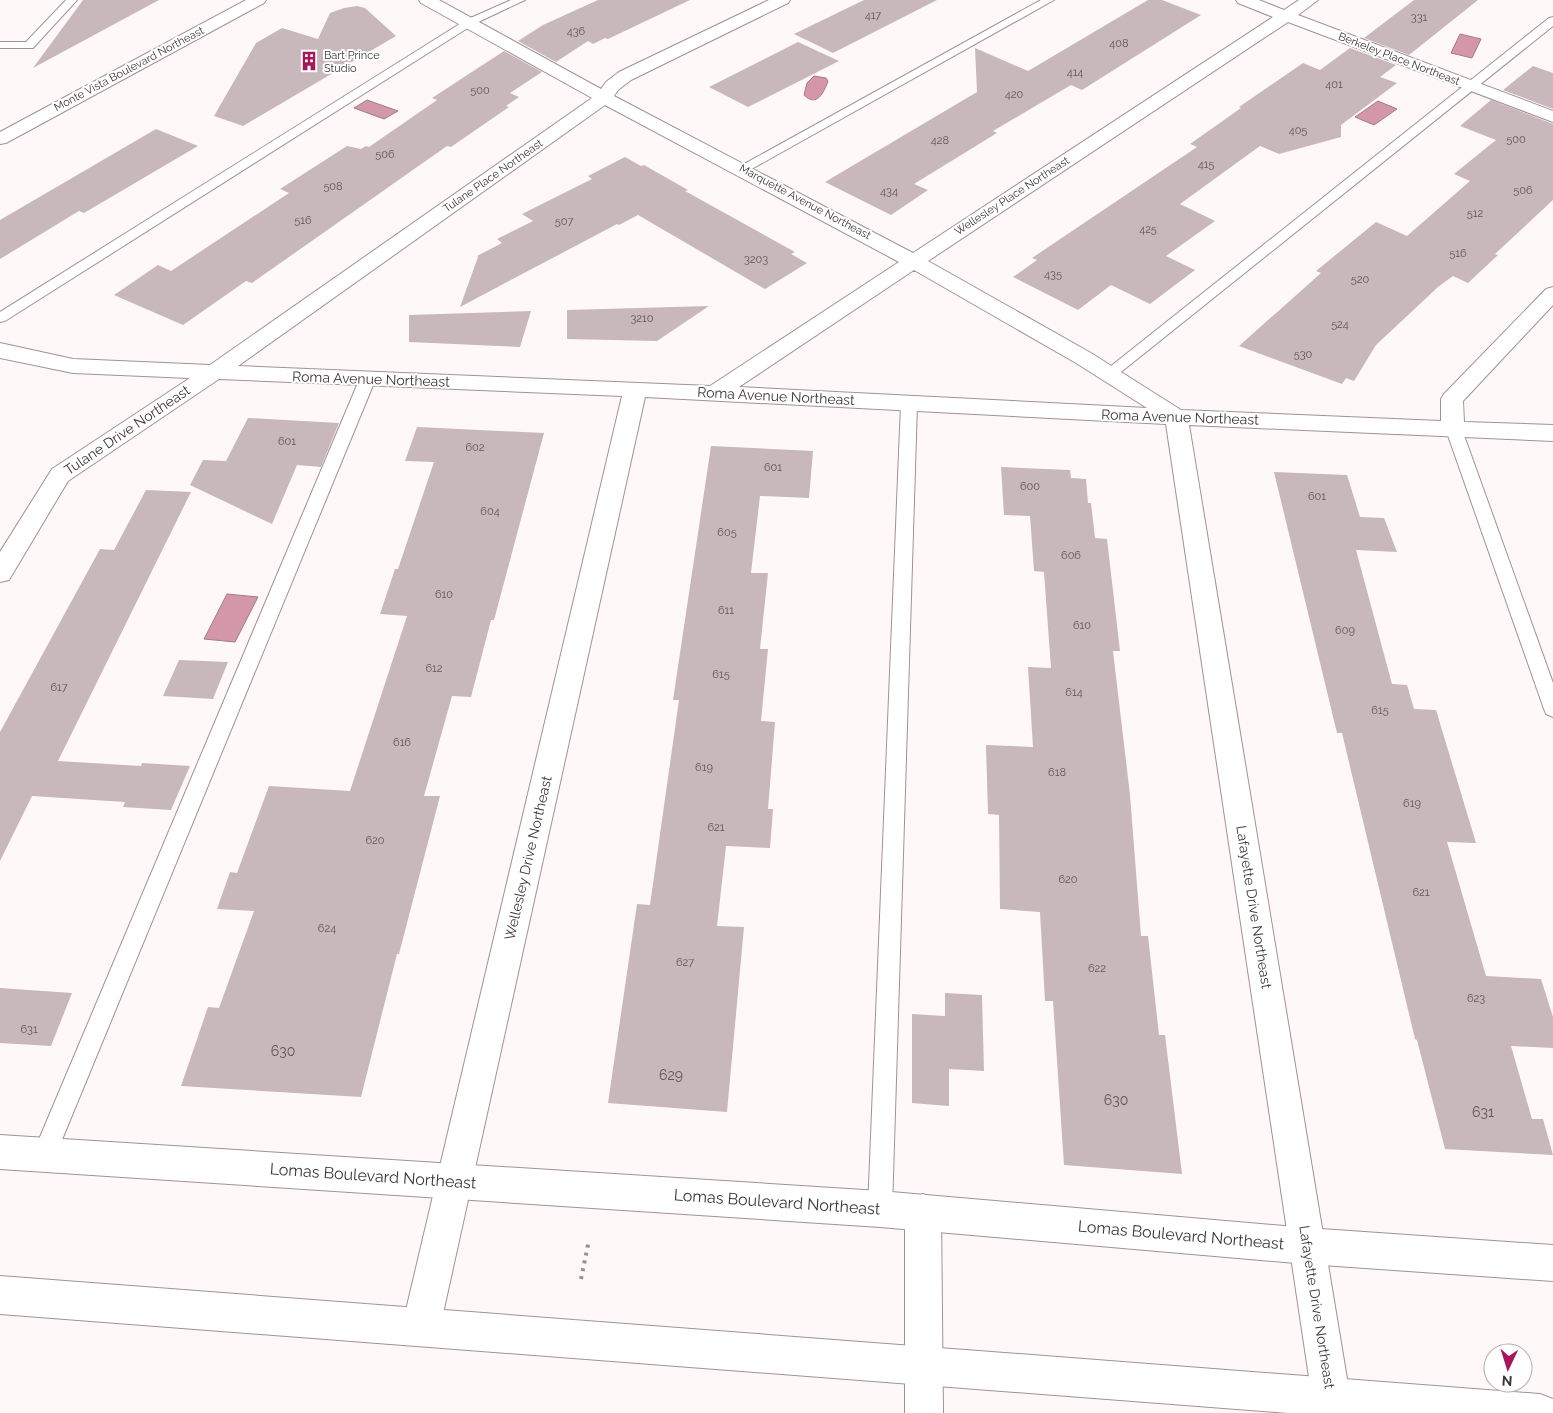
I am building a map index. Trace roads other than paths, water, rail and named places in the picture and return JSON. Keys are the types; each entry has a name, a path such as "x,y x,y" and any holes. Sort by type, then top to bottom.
{"street":[{"name":"Monte Vista Boulevard Northeast","path":"0,139 258,0"},
{"name":"Marquette Avenue Northeast","path":"427,0 470,22 604,98 743,168 914,260 1111,374 1176,417"},
{"name":"Tulane Place Northeast","path":"214,372 604,98 612,86 625,76 782,0"},
{"name":"Berkeley Place Northeast","path":"1244,0 1553,117"},
{"name":"Wellesley Place Northeast","path":"714,393 1310,0"},
{"path":"1452,428 1452,399 1553,293"},
{"name":"Roma Avenue Northeast","path":"0,350 6,353 73,366 714,393 1176,417 1553,433"},
{"name":"Tulane Drive Northeast","path":"0,573 60,475 214,372"},
{"name":"Wellesley Drive Northeast","path":"421,1327 635,390"},
{"name":"Lafayette Drive Northeast","path":"1176,417 1331,1397"},
{"name":"Lomas Boulevard Northeast","path":"0,1152 923,1212 1307,1246 1553,1263"},
{"path":"923,1212 924,1413"},
{"path":"0,1295 1540,1413"}],"lane":[{"path":"0,45 29,46 72,0"},
{"path":"0,318 470,22 520,0"},
{"path":"743,168 1049,0"},
{"path":"1111,374 1553,20"},
{"path":"44,1156 368,378"},
{"path":"880,1209 909,404"},
{"path":"1452,428 1553,709"}],"place":[{"name":"Bart Prince Studio","path":"309,61"}]}
